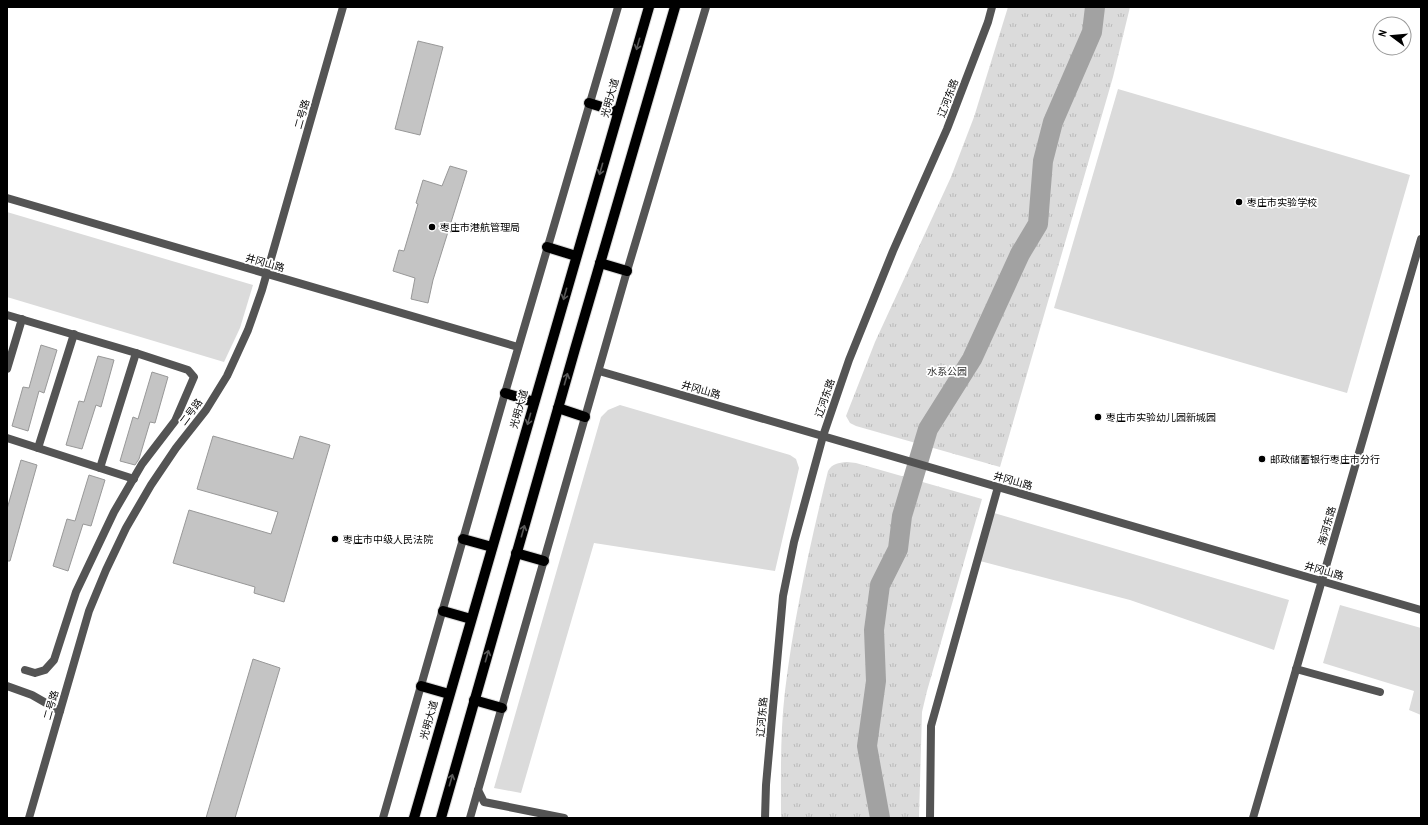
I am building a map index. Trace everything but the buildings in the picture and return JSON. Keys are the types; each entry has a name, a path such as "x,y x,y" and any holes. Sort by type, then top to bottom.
{"main road":[{"name":"光明大道","path":"414,818 649,7"},
{"path":"441,818 516,553 675,7"},
{"path":"589,103 618,112"},
{"path":"547,247 576,256"},
{"path":"600,263 627,271"},
{"path":"505,393 534,402"},
{"path":"558,408 586,417"},
{"path":"463,539 492,547"},
{"path":"516,553 544,560"},
{"path":"443,611 471,619"},
{"path":"421,686 450,694"},
{"path":"474,700 502,708"}],"street":[{"name":"二号路","path":"29,818 90,611 106,570 126,528 151,485 176,448 206,410 227,376 248,330 267,274 344,7"},
{"name":"光明大道","path":"384,818 518,347 618,7"},
{"path":"470,818 627,271 706,7"},
{"name":"辽河东路","path":"765,818 766,785 783,596 794,542 823,436 849,360 893,251 947,128 988,22 992,7"},
{"name":"井冈山路","path":"7,198 518,347"},
{"name":"海河东路","path":"1253,818 1421,240"},
{"path":"7,314 188,370 194,377 175,420 142,464 114,512 76,592 54,660 45,670 35,673 25,670"},
{"path":"7,370 22,319"},
{"path":"38,448 74,334"},
{"path":"100,468 136,353"},
{"name":"井冈山路","path":"599,371 1421,610"},
{"path":"7,438 134,479"},
{"path":"930,818 932,726 998,487"},
{"path":"1296,669 1380,692"},
{"path":"7,686 32,696 60,711"},
{"path":"478,790 484,802 564,818"}],"green space":[{"name":"水系公园","path":"1008,7 1130,7 1113,77 1000,467 856,426 850,423 846,416 875,342 951,177 974,117"},
{"name":"枣庄市实验学校","path":"1118,89 1410,175 1347,393 1054,308"},
{"path":"7,212 253,285 240,328 224,362 7,297"},
{"path":"620,405 790,455 796,459 799,468 775,571 594,543 521,793 494,788 601,417 608,410"},
{"path":"847,462 856,463 982,499 922,712 919,818 781,818 783,707 798,608 828,471 836,464"},
{"path":"994,513 1289,600 1274,650 1130,600 980,561"},
{"path":"1340,605 1421,628 1421,715 1409,710 1414,691 1323,663"}],"waterway":[{"path":"880,818 867,746 876,681 874,630 880,585 898,549 902,516 928,429 972,359 1020,254 1038,224 1043,161 1053,122 1092,32 1095,7"}],"place":[{"name":"枣庄市实验学校","path":"1239,202"},
{"name":"枣庄市港航管理局","path":"432,227"},
{"name":"枣庄市实验幼儿园新城园","path":"1098,417"},
{"name":"邮政储蓄银行枣庄市分行","path":"1262,459"},
{"name":"枣庄市中级人民法院","path":"335,539"}]}
